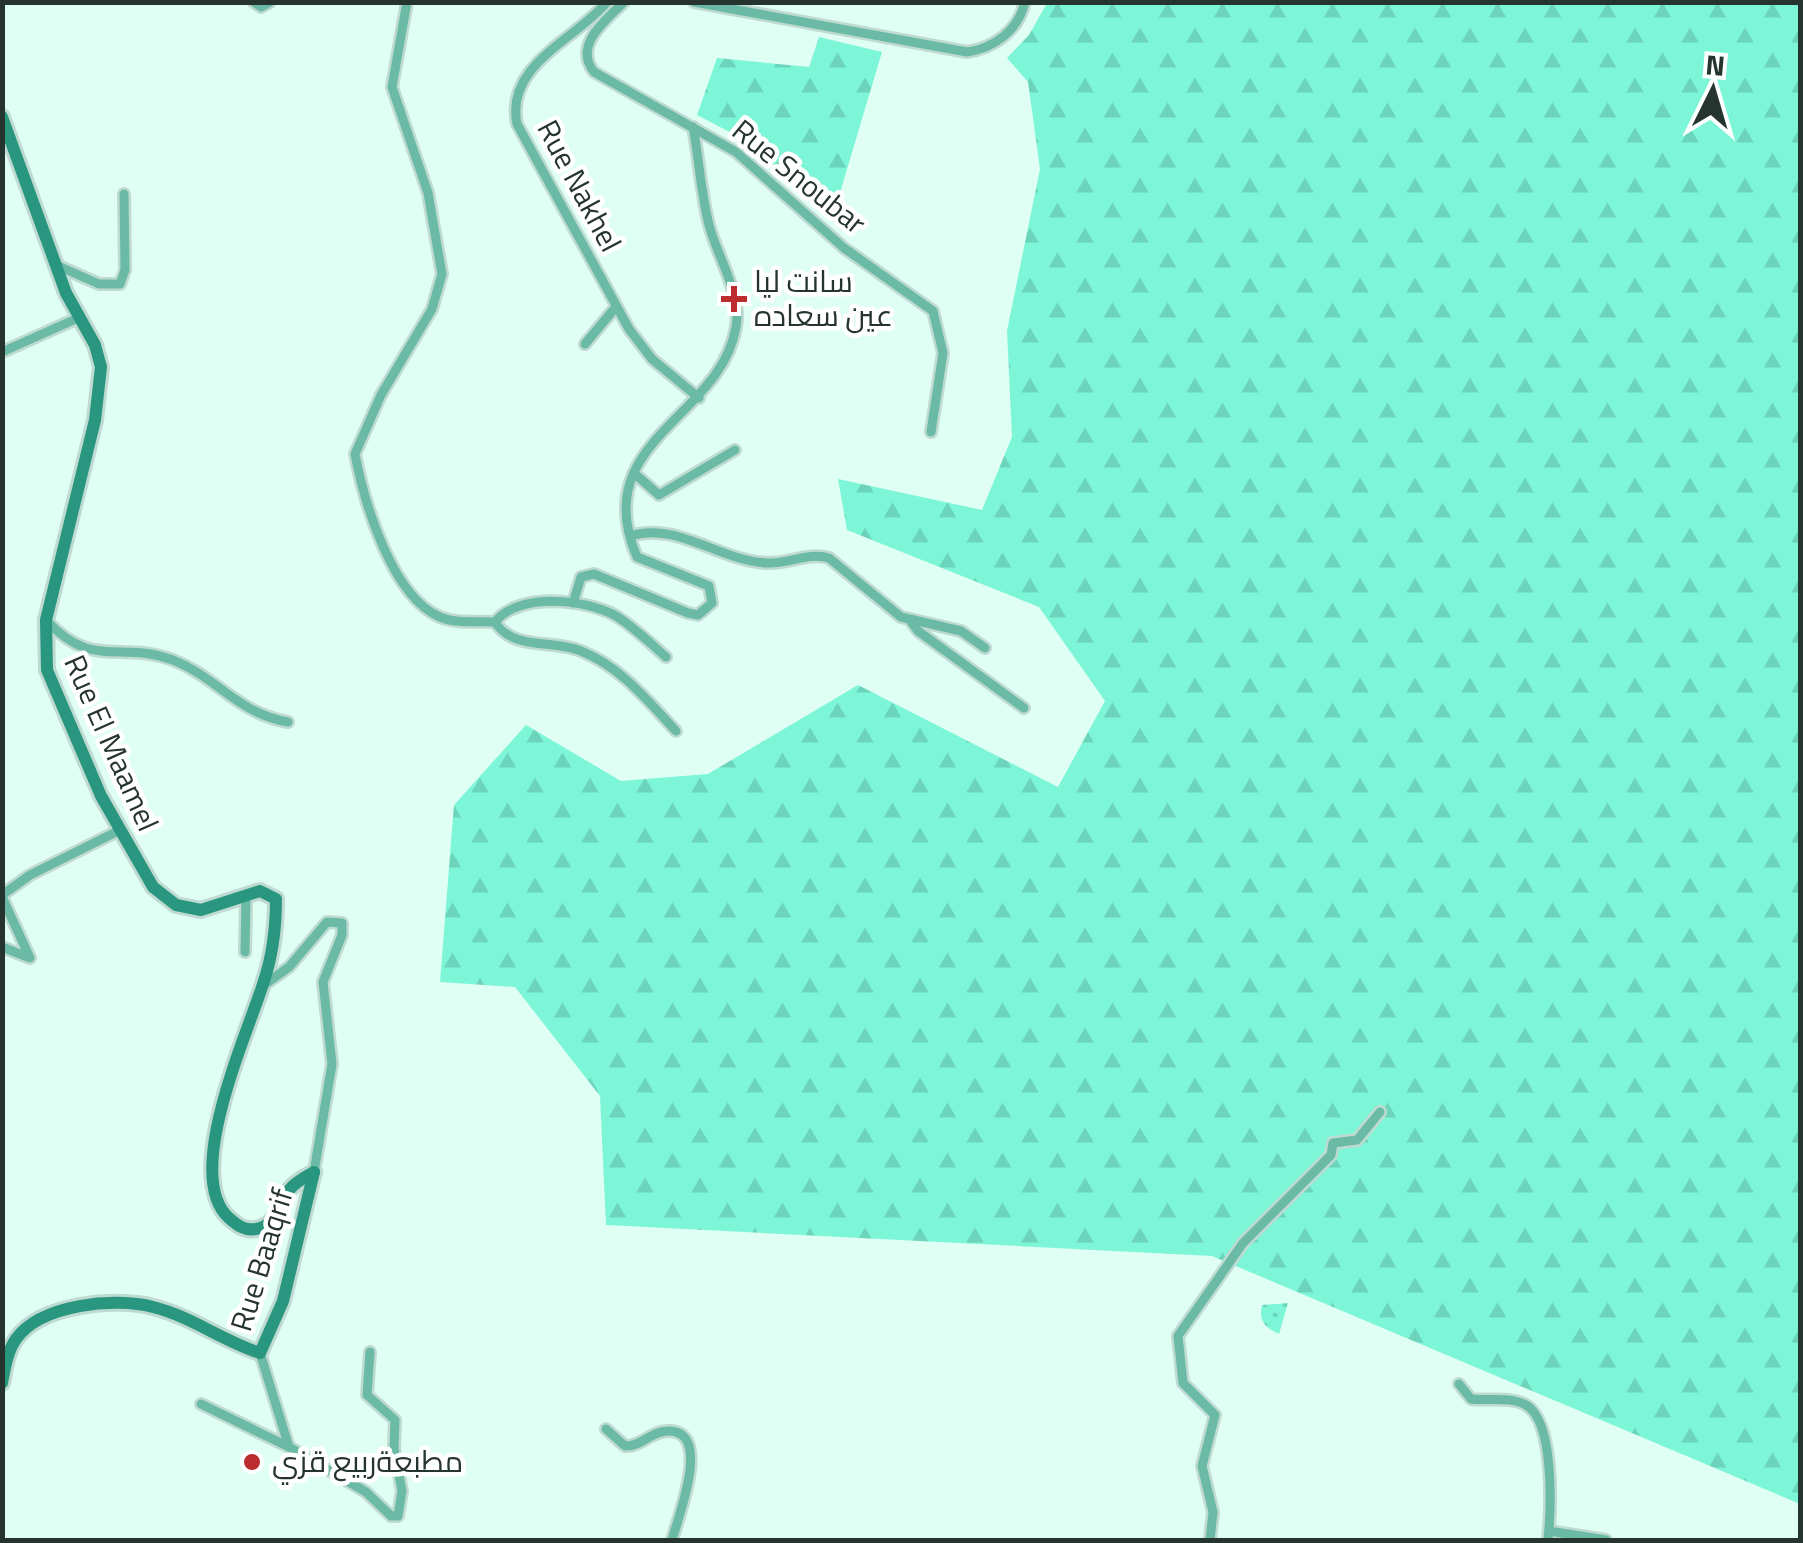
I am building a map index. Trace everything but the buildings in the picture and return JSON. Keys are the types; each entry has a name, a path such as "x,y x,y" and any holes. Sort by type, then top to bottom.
{"street":[{"path":"254,2 262,7 270,2"},
{"path":"407,2 392,87 428,193 442,274 432,309 381,395 355,454 360,480 404,588 442,618 495,622 513,639 577,649 599,659 634,686 676,731"},
{"name":"Rue Nakhel","path":"606,2 583,28 528,71 515,112 532,154 615,308 652,359 700,398"},
{"name":"Rue Snoubar","path":"624,2 592,36 586,50 588,64 611,84 736,152 844,248 933,310 943,353 931,432"},
{"path":"694,2 966,52 987,49 1000,40 1014,26 1025,2"},
{"name":"Rue El Maamel","path":"2,117 56,265 99,356 99,397 69,538 46,620 47,670 100,796 153,887 176,905 200,910 246,896"},
{"path":"573,603 581,577 594,574 688,613 698,615 712,603 709,586 637,557 630,536 628,501 635,474 654,437 700,398 731,344 737,320 708,218 693,127"},
{"path":"56,265 99,284 120,284 125,270 124,194"},
{"path":"585,344 615,308"},
{"path":"2,352 78,318"},
{"path":"635,474 659,495 735,450"},
{"path":"630,536 651,530 768,563 830,558 910,620 918,631 1024,708"},
{"path":"495,622 502,613 517,607 573,603 614,614 666,657"},
{"path":"46,620 75,647 172,660 251,712 288,722"},
{"path":"910,620 961,631 985,648"},
{"path":"2,947 25,959 30,957 2,896 30,875 120,830"},
{"path":"245,952 246,896 265,892 276,900 263,986 244,1031 210,1170 219,1209 240,1227 261,1228 274,1220 292,1186 314,1172 332,1064 323,1005 324,974 342,935 342,923 327,922 290,967 263,986"},
{"path":"1210,1540 1213,1512 1202,1466 1215,1415 1182,1383 1178,1336 1243,1243 1330,1155 1333,1143 1357,1140 1380,1112"},
{"name":"Rue Baaqrif","path":"2,1383 10,1350 28,1327 40,1319 88,1307 152,1306 260,1353 272,1334 283,1301 314,1172"},
{"path":"202,1404 289,1447 366,1492 391,1516 398,1516 402,1491 394,1449 396,1420 367,1396 370,1352"},
{"path":"260,1353 289,1447"},
{"path":"1459,1384 1471,1399 1516,1402 1540,1420 1547,1456 1548,1536 1606,1540"},
{"path":"606,1429 630,1447 662,1432 676,1432 686,1439 691,1466 672,1540"}],"green space":[{"path":"1047,3 1800,3 1800,1504 1212,1256 606,1225 600,1096 515,987 440,982 454,805 526,725 621,781 708,774 858,685 1058,787 1105,701 1039,607 847,530 838,479 982,510 1012,437 1007,331 1040,169 1028,82 1007,58 1029,35"},
{"path":"819,37 882,52 833,216 743,139 697,115 717,58 809,67"},
{"path":"1288,1303 1279,1334 1264,1323 1262,1305"}],"place":[{"name":"سانت ليا عين سعاده","path":"734,299"},
{"name":"مطبعةربيع قزي","path":"252,1462"}]}
